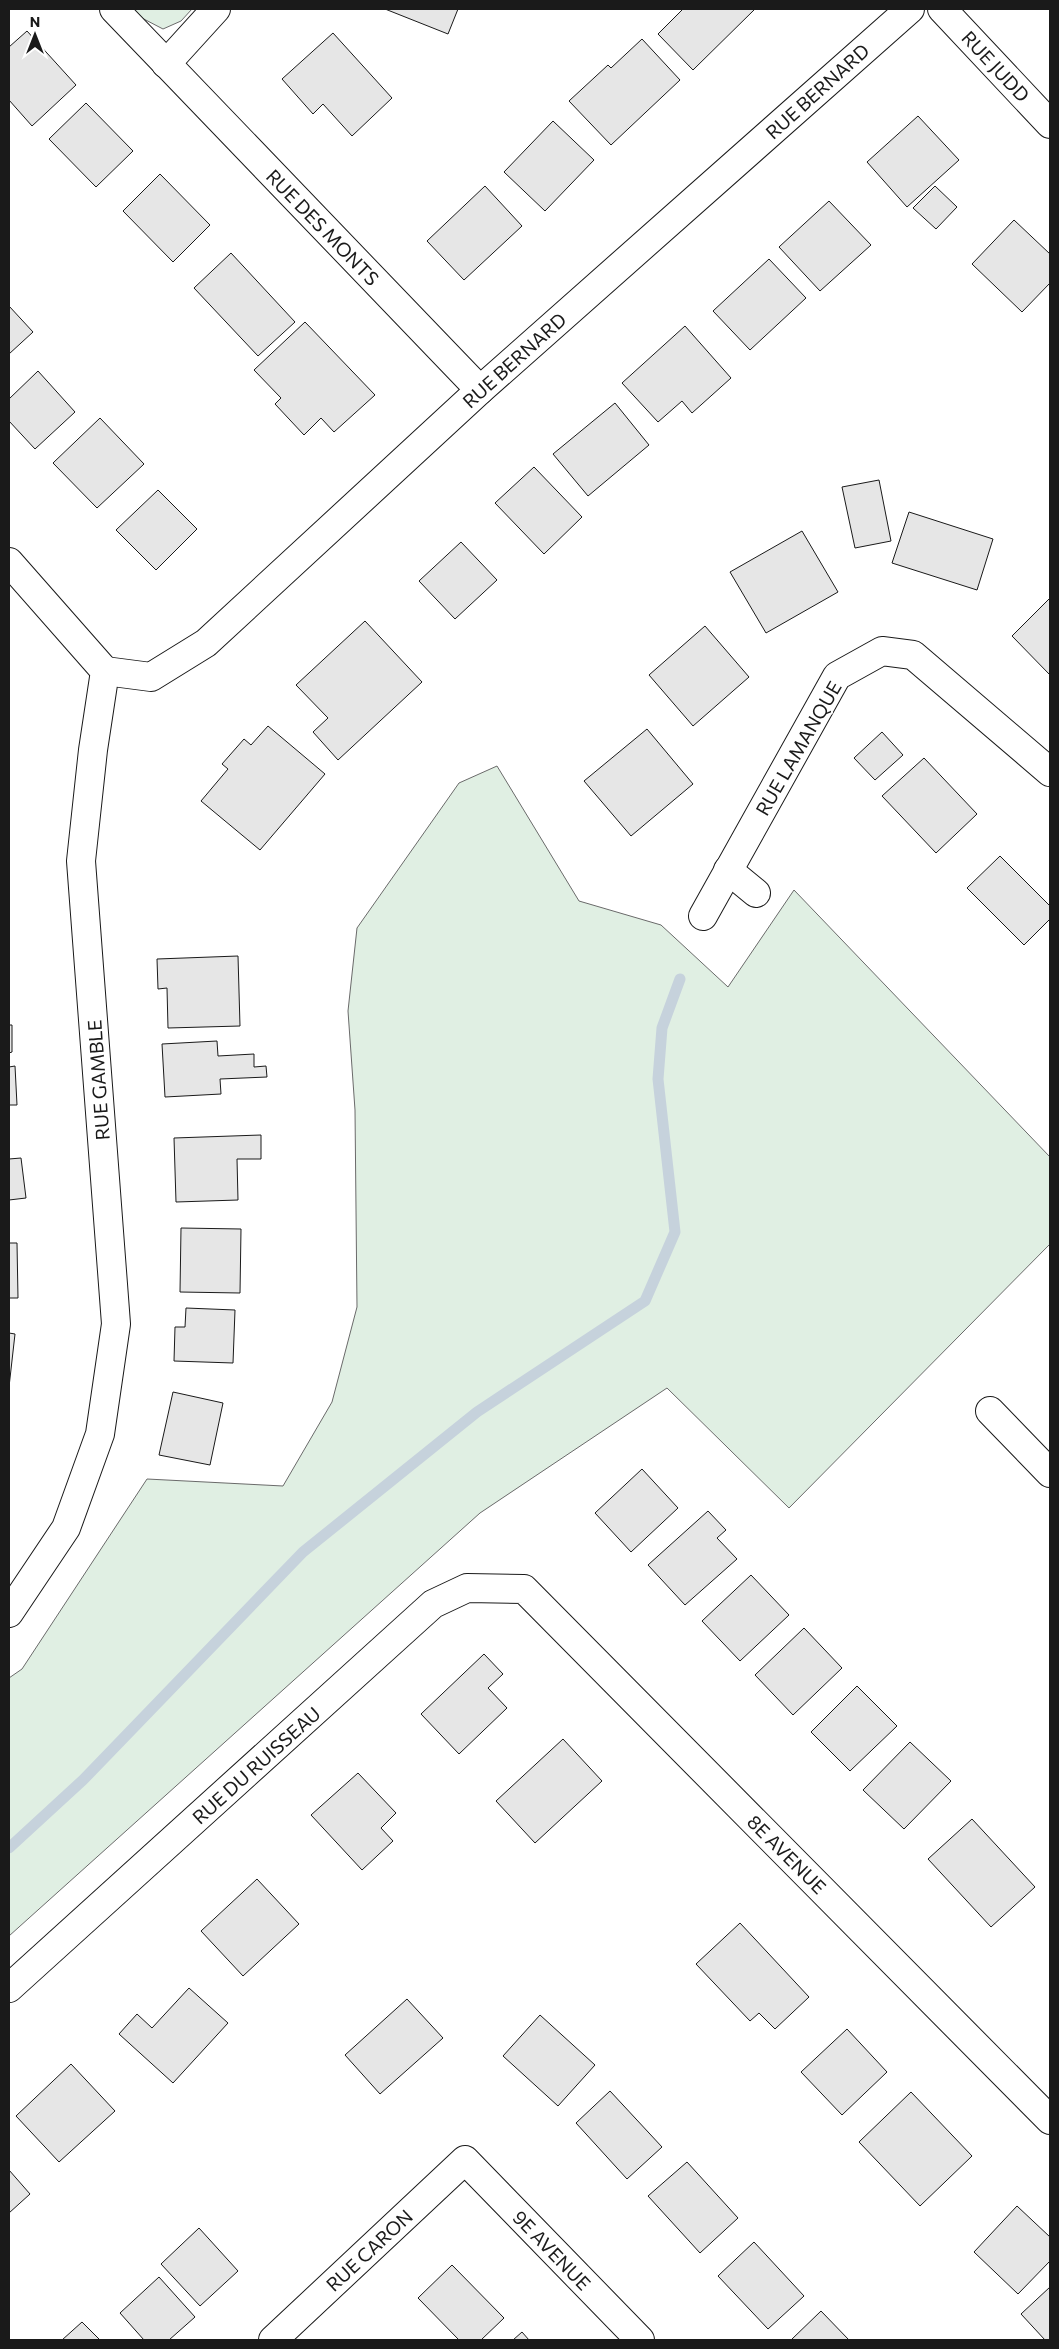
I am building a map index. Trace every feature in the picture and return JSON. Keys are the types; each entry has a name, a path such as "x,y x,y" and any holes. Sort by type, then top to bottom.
{"street":[{"name":"RUE DES MONTS","path":"114,9 480,390"},
{"path":"166,64 216,9"},
{"name":"RUE BERNARD","path":"105,671 151,677 206,643 480,390 910,9"},
{"name":"RUE JUDD","path":"942,9 1050,124"},
{"path":"9,562 105,671"},
{"name":"RUE LAMANQUE","path":"703,916 837,676 882,651 913,654 1050,772"},
{"name":"RUE GAMBLE","path":"9,1612 66,1528 69,1520 100,1434 116,1324 81,861 92,750 105,671"},
{"path":"728,870 756,892"},
{"path":"990,1411 1050,1473"},
{"name":"RUE DU RUISSEAU","path":"9,1988 433,1604 467,1588 524,1589"},
{"name":"8E AVENUE","path":"524,1589 1050,2120"},
{"name":"RUE CARON","path":"273,2340 465,2160"},
{"name":"9E AVENUE","path":"465,2160 640,2340"}],"green space":[{"path":"132,9 192,9 181,21 163,29 140,17"},
{"path":"497,766 579,901 661,925 728,987 794,890 1050,1157 1050,1244 789,1508 667,1388 480,1513 9,1936 9,1678 22,1669 147,1479 283,1486 332,1402 357,1307 355,1110 348,1011 357,928 459,783"}],"building":[{"path":"385,9 458,9 448,34"},
{"path":"683,9 755,9 693,70 658,34"},
{"path":"27,31 76,85 32,126 9,100 9,47"},
{"path":"333,33 392,98 352,136 323,104 313,114 282,79"},
{"path":"642,39 680,80 611,145 569,101 608,65 611,68"},
{"path":"86,103 133,151 96,187 49,139"},
{"path":"918,116 959,160 907,207 867,162"},
{"path":"553,121 594,160 545,211 504,172"},
{"path":"160,174 210,225 173,262 123,211"},
{"path":"485,186 522,226 464,280 427,241"},
{"path":"935,186 957,207 936,229 913,208"},
{"path":"829,201 871,245 820,291 779,247"},
{"path":"1014,220 1050,254 1050,283 1022,312 972,264"},
{"path":"231,253 295,322 258,356 194,288"},
{"path":"769,259 806,298 750,350 713,311"},
{"path":"9,306 33,332 9,354"},
{"path":"305,322 375,395 334,432 321,418 304,435 275,404 281,398 254,370"},
{"path":"685,326 731,378 692,413 682,401 658,422 622,383"},
{"path":"38,371 75,412 35,449 9,421 9,399"},
{"path":"615,403 649,445 588,496 553,454"},
{"path":"100,418 144,464 97,508 53,463"},
{"path":"534,467 582,517 544,554 495,503"},
{"path":"879,480 891,541 855,548 842,487"},
{"path":"158,490 197,529 156,570 116,530"},
{"path":"909,512 993,539 977,590 892,563"},
{"path":"802,531 838,592 766,633 730,572"},
{"path":"461,542 497,580 455,619 419,581"},
{"path":"1050,598 1050,675 1012,636"},
{"path":"365,621 422,682 338,760 313,732 328,718 296,685"},
{"path":"705,626 749,677 693,726 649,675"},
{"path":"268,726 325,774 260,850 201,801 228,769 222,764 244,739 251,745"},
{"path":"647,729 693,784 631,836 584,781"},
{"path":"882,732 903,755 875,780 854,758"},
{"path":"924,758 977,814 936,853 882,796"},
{"path":"1000,856 1050,906 1050,919 1024,945 967,888"},
{"path":"238,956 240,1026 168,1028 167,988 158,989 157,959"},
{"path":"9,1025 12,1025 12,1052 9,1053"},
{"path":"217,1041 218,1056 254,1054 254,1067 266,1066 267,1077 220,1079 221,1094 165,1097 162,1044"},
{"path":"15,1066 17,1105 9,1105 9,1067"},
{"path":"261,1135 261,1159 237,1159 238,1200 176,1202 174,1138"},
{"path":"21,1158 26,1198 9,1200 9,1159"},
{"path":"181,1228 241,1229 240,1293 180,1292"},
{"path":"9,1243 17,1243 18,1298 9,1298"},
{"path":"186,1308 235,1310 233,1363 174,1361 175,1327 185,1327"},
{"path":"9,1333 15,1334 9,1387"},
{"path":"173,1392 223,1403 210,1465 159,1455"},
{"path":"642,1469 678,1508 631,1552 595,1513"},
{"path":"708,1511 726,1530 717,1538 737,1559 685,1605 648,1565"},
{"path":"751,1575 789,1615 740,1661 702,1621"},
{"path":"804,1628 842,1668 793,1715 755,1675"},
{"path":"484,1654 503,1674 488,1688 507,1708 459,1754 421,1714"},
{"path":"857,1686 897,1726 850,1771 811,1732"},
{"path":"563,1739 602,1781 535,1843 496,1801"},
{"path":"910,1742 951,1781 904,1829 863,1790"},
{"path":"358,1773 396,1813 381,1828 393,1841 362,1870 311,1815"},
{"path":"972,1819 1035,1887 991,1927 928,1859"},
{"path":"257,1879 299,1924 243,1976 201,1931"},
{"path":"740,1923 809,1997 775,2029 759,2013 750,2021 696,1964"},
{"path":"189,1988 228,2023 173,2083 119,2034 137,2014 152,2028"},
{"path":"407,1999 443,2038 380,2094 345,2055"},
{"path":"540,2015 595,2065 558,2106 503,2056"},
{"path":"847,2029 887,2072 842,2115 801,2072"},
{"path":"71,2064 115,2111 59,2162 16,2116"},
{"path":"610,2091 662,2147 627,2179 576,2123"},
{"path":"911,2092 972,2156 920,2206 859,2142"},
{"path":"687,2162 738,2218 700,2253 648,2196"},
{"path":"9,2170 30,2194 9,2213"},
{"path":"1017,2206 1050,2237 1050,2261 1018,2294 974,2252"},
{"path":"199,2228 238,2271 200,2306 161,2264"},
{"path":"754,2242 804,2296 768,2329 718,2276"},
{"path":"452,2265 504,2318 481,2340 459,2340 418,2298"},
{"path":"159,2277 195,2317 169,2340 144,2340 120,2313"},
{"path":"1050,2287 1050,2340 1045,2340 1021,2314"},
{"path":"821,2311 849,2340 791,2340"},
{"path":"82,2322 100,2340 62,2340"},
{"path":"522,2332 529,2340 513,2340"}],"waterway":[{"path":"9,1848 83,1780 303,1552 477,1412 645,1301 675,1232 658,1079 662,1028 680,979"}]}
